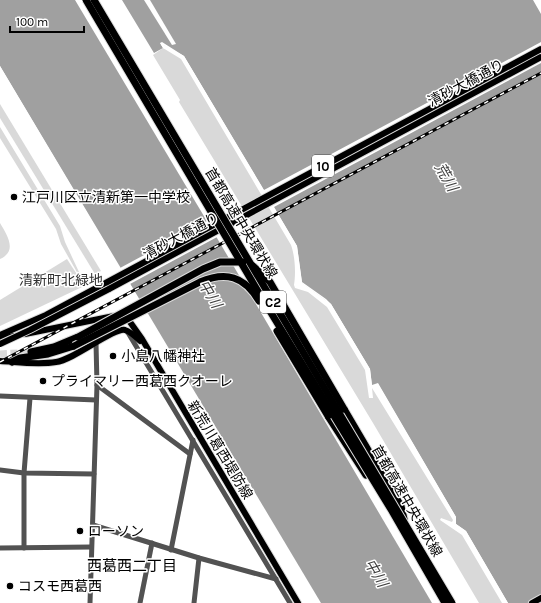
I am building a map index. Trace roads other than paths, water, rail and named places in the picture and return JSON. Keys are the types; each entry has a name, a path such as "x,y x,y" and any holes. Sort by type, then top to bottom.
{"highway":[{"name":"首都高速中央環状線","path":"86,0 259,293 392,511 445,603"},
{"name":"首都高速中央環状線","path":"94,0 404,519 452,603"},
{"path":"31,352 54,347 78,337 150,296 212,265 220,262 234,261 252,265 262,272 270,282 400,506 404,519"},
{"path":"12,362 20,358 48,354 74,346 207,278 226,276 240,280 257,297 328,416 382,499 392,511"}],"main road":[{"name":"清砂大橋通り","path":"0,334 46,315 541,49"},
{"name":"清砂大橋通り","path":"0,344 19,336 72,308 541,57"},
{"path":"0,339 106,317 126,317 126,331"},
{"name":"新荒川葛西堤防線","path":"126,317 133,325 147,348 298,603"},
{"path":"0,361 56,362 72,357 112,334 126,331 138,339 147,348"},
{"path":"532,603 541,598"}],"street":[{"path":"126,331 290,603"},
{"path":"90,603 97,385 96,343"},
{"path":"97,385 190,454"},
{"path":"0,396 96,400"},
{"path":"24,548 24,473 30,398"},
{"path":"171,550 193,440"},
{"path":"0,470 24,473 94,474"},
{"path":"93,525 171,550 276,579"},
{"path":"140,603 152,543"},
{"path":"0,548 91,547"},
{"path":"194,603 199,558"}],"water":[{"name":"中川","path":"0,0 75,0 432,603 321,603 0,66"},
{"name":"荒川","path":"122,0 533,0 541,14 541,603 508,603 466,531 456,524 456,517 378,384 372,386 370,369 331,304 302,283 297,246 184,56 160,43 163,48 154,53"}],"tunnel":[{"path":"0,354 31,352"}],"railway":[{"path":"0,362 541,73"}],"place":[{"name":"江戸川区立清新第一中学校","path":"14,197"},
{"name":"小島八幡神社","path":"113,356"},
{"name":"プライマリー西葛西クオーレ","path":"43,381"},
{"name":"ローソン","path":"80,531"},
{"name":"コスモ西葛西","path":"10,586"}],"district":[{"name":"西葛西二丁目","path":"132,566"}],"park label":[{"name":"清新町北緑地","path":"61,280"}]}
